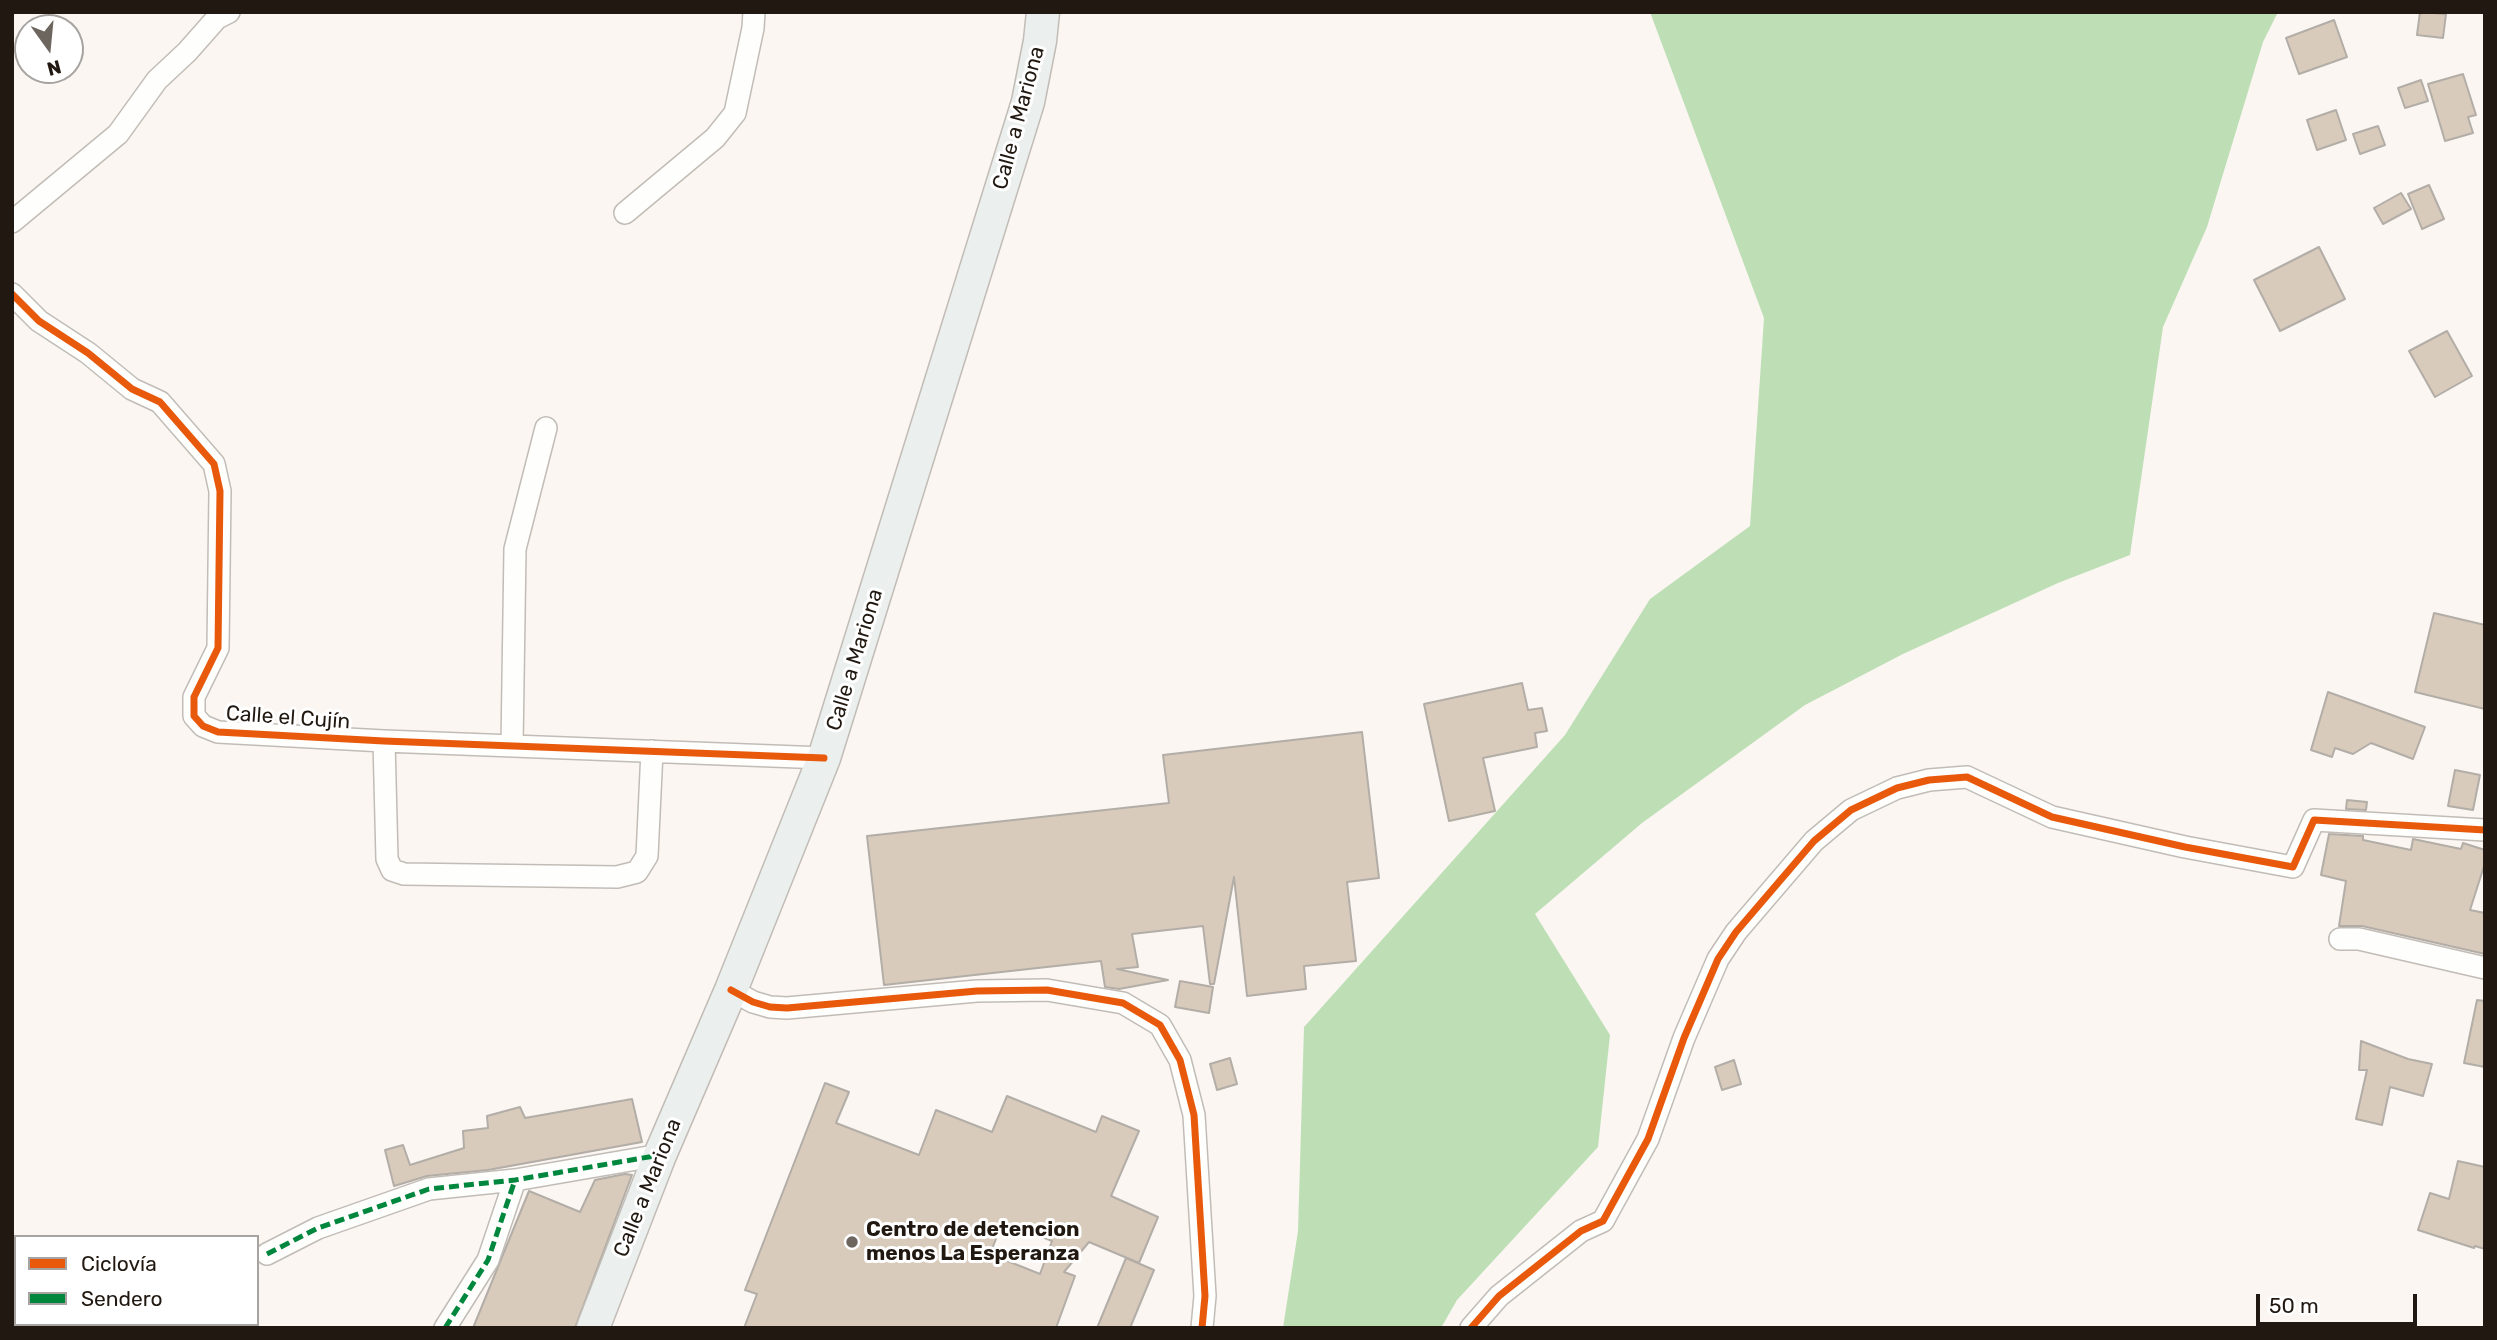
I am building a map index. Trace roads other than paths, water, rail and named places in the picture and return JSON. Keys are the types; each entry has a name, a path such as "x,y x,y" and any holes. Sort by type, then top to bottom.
{"main road":[{"name":"Calle a Mariona","path":"593,1328 660,1155 731,990 824,758 1028,102 1043,12"}],"street":[{"path":"12,222 118,134 157,80 218,18 229,12"},
{"path":"625,213 715,138 735,113 754,12"},
{"name":"Calle el Cujín","path":"12,294 38,321 88,353 132,389 160,402 214,464 220,491 218,648 194,697 194,716 203,726 218,732 384,741 824,758"},
{"path":"512,746 515,549 547,428"},
{"path":"384,741 387,859 392,870 404,874 617,877 637,872 647,856 652,751"},
{"path":"1471,1328 1499,1296 1581,1231 1603,1221 1648,1139 1684,1038 1718,959 1736,932 1806,850 1851,810 1897,788 1929,780 1967,777 2052,817 2185,847 2293,867 2314,820 2485,830"},
{"path":"2340,939 2359,939 2485,968"},
{"path":"731,990 753,1002 788,1008 977,991 1047,990 1123,1003 1160,1025 1180,1060 1194,1115 1205,1296 1202,1328"},
{"path":"267,1254 318,1228 429,1189 515,1180 660,1155"},
{"path":"444,1328 488,1260 515,1180"}],"place":[{"name":"Centro de detencion menos La Esperanza","path":"852,1242"}]}
